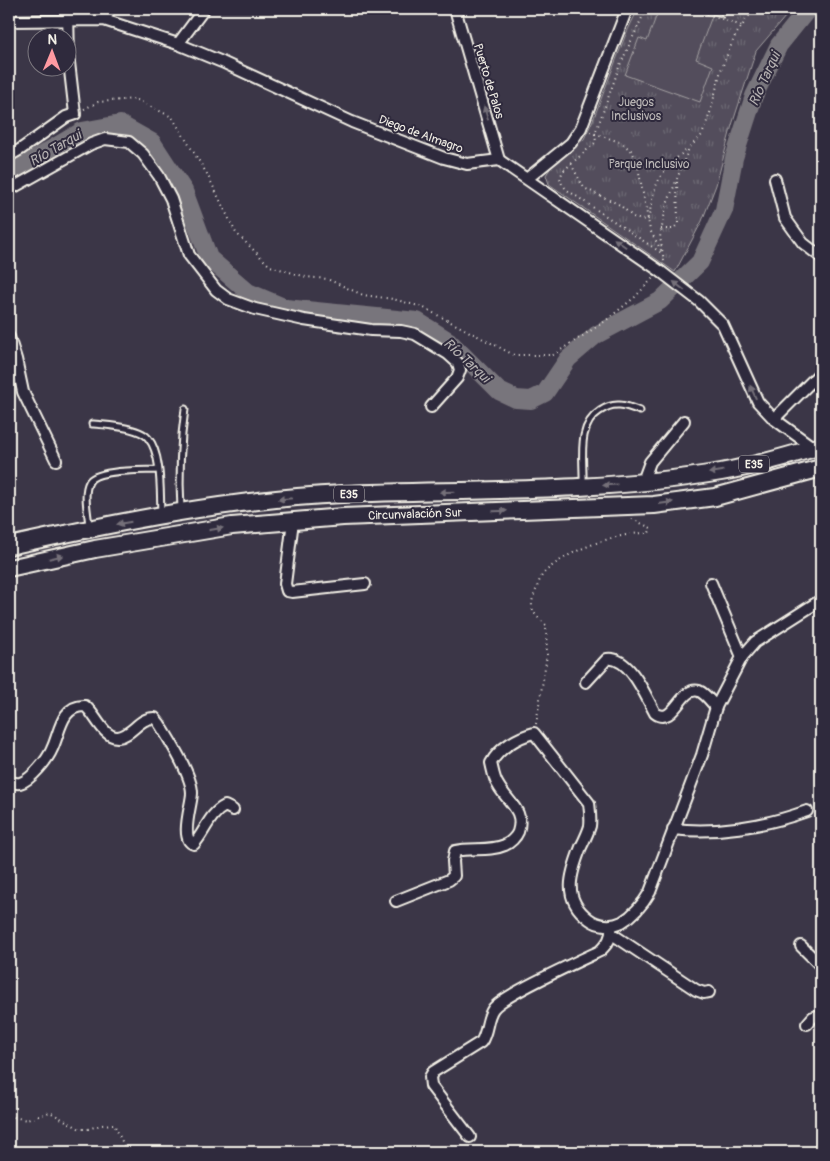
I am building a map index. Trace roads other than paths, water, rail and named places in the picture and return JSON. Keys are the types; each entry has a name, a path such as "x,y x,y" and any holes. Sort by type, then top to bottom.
{"highway":[{"name":"Circunvalación Sur","path":"9,546 89,528 232,504 341,494 583,487 724,471 818,447"},
{"name":"Circunvalación Sur","path":"9,568 95,549 232,526 343,517 654,505 715,497 820,470"}],"street":[{"path":"9,156 66,117 75,114 69,62 68,9"},
{"path":"104,20 110,9"},
{"path":"178,44 204,9"},
{"name":"Puerto de Palos","path":"455,9 499,160"},
{"path":"528,178 571,142 581,128 627,9"},
{"name":"Diego de Almagro","path":"9,21 104,20 178,44 222,62 352,122 444,158 467,164 499,160"},
{"path":"9,190 90,144 105,139 129,142 144,154 159,176 171,199 189,255 216,290 228,299 255,309 362,329 415,334 434,344 458,363 460,370 457,378 431,407"},
{"path":"499,160 528,178 660,271 699,302 723,325 758,402 774,419 818,447"},
{"path":"776,179 785,218 803,243 821,257"},
{"path":"9,337 23,392 56,460"},
{"path":"774,419 821,372"},
{"path":"643,481 650,462 684,420"},
{"path":"293,521 284,584 287,591 366,584"},
{"path":"711,583 742,657"},
{"path":"470,1138 431,1086 430,1078 433,1072 481,1042 486,1036 494,1008 516,993 600,951 608,944 612,930 642,905 650,892 702,755 716,707 742,657 755,642 821,600"},
{"path":"586,682 607,658 613,658 620,661 632,672 655,713 658,715 663,716 671,712 688,693 694,691 702,692 716,707"},
{"path":"9,781 20,783 43,764 52,749 60,725 66,716 77,706 85,706 107,733 114,736 122,736 148,718 155,718 159,722 182,762 190,784 192,793 188,828 191,843 194,844 198,840 210,818 219,809 224,806 233,810"},
{"path":"396,901 449,880 454,876 453,861 455,852 464,849 483,849 506,845 516,836 520,815 497,783 492,763 496,755 516,740 534,733 588,803 590,827 570,879 572,898 579,911 593,922 612,930 696,990 704,993 709,992"},
{"path":"673,829 693,831 742,827 788,818 807,810"},
{"path":"801,946 821,966"},
{"path":"807,1024 813,1018 821,1015"}],"lane":[{"path":"583,487 582,445 586,426 592,416 603,408 616,404 624,404 640,411"},
{"path":"181,513 180,473 185,409"},
{"path":"92,424 129,429 147,437 157,458 161,516"},
{"path":"89,528 87,494 88,483 93,477 106,473 158,470"}],"waterway":[{"name":"Río Tarqui","path":"9,174 82,131 120,124 152,142 184,191 209,258 248,292 286,308 417,321 449,341 499,391 516,399 531,400 545,393 568,359 596,335 660,301 700,262 724,210 734,158 754,96 779,45 808,9"}],"park label":[{"name":"Juegos Inclusivos","path":"636,109"},
{"name":"Parque Inclusivo","path":"649,164"}]}
